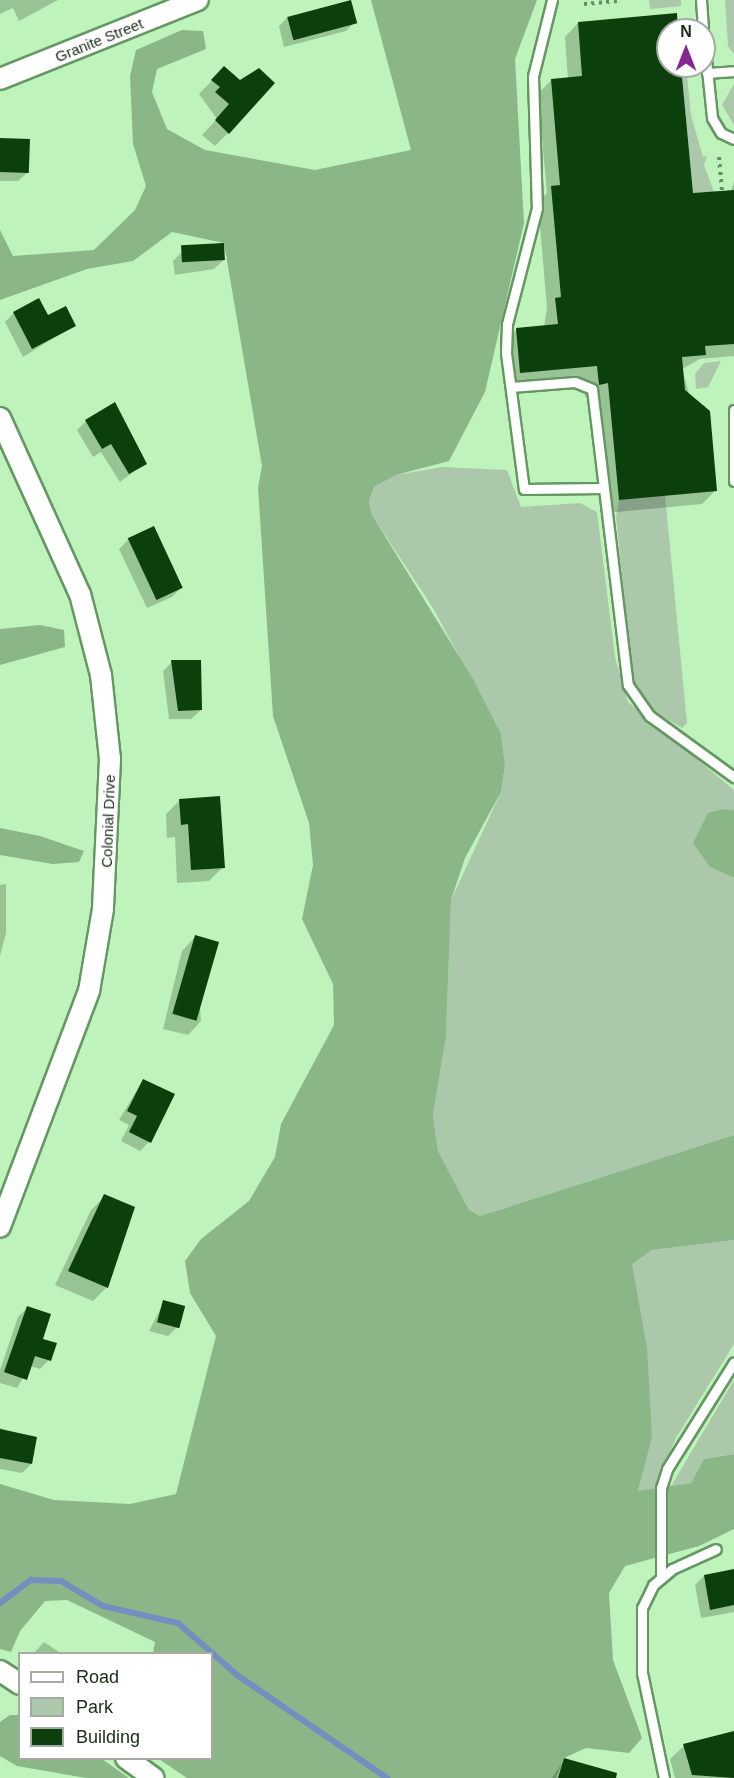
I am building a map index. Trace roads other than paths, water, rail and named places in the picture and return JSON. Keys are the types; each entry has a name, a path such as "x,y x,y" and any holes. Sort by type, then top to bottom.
{"street":[{"name":"Granite Street","path":"0,79 198,0"},
{"name":"Colonial Drive","path":"0,418 80,594 100,675 110,759 103,909 89,991 0,1227"},
{"path":"129,1760 154,1778"}],"lane":[{"path":"552,0 533,76 537,208 507,324 510,387 524,489 602,488"},
{"path":"700,0 702,18"},
{"path":"716,72 734,71"},
{"path":"708,78 716,127 734,139"},
{"path":"510,387 589,386 628,685 650,716 734,777"},
{"path":"734,410 734,481"},
{"path":"661,1578 661,1488 667,1469 734,1362"},
{"path":"664,1778 638,1636 642,1608 661,1578 691,1557 716,1549"}],"waterway":[{"path":"0,1603 31,1580 61,1581 103,1606 178,1623 211,1652"},
{"path":"213,1654 237,1675 387,1778"}]}
